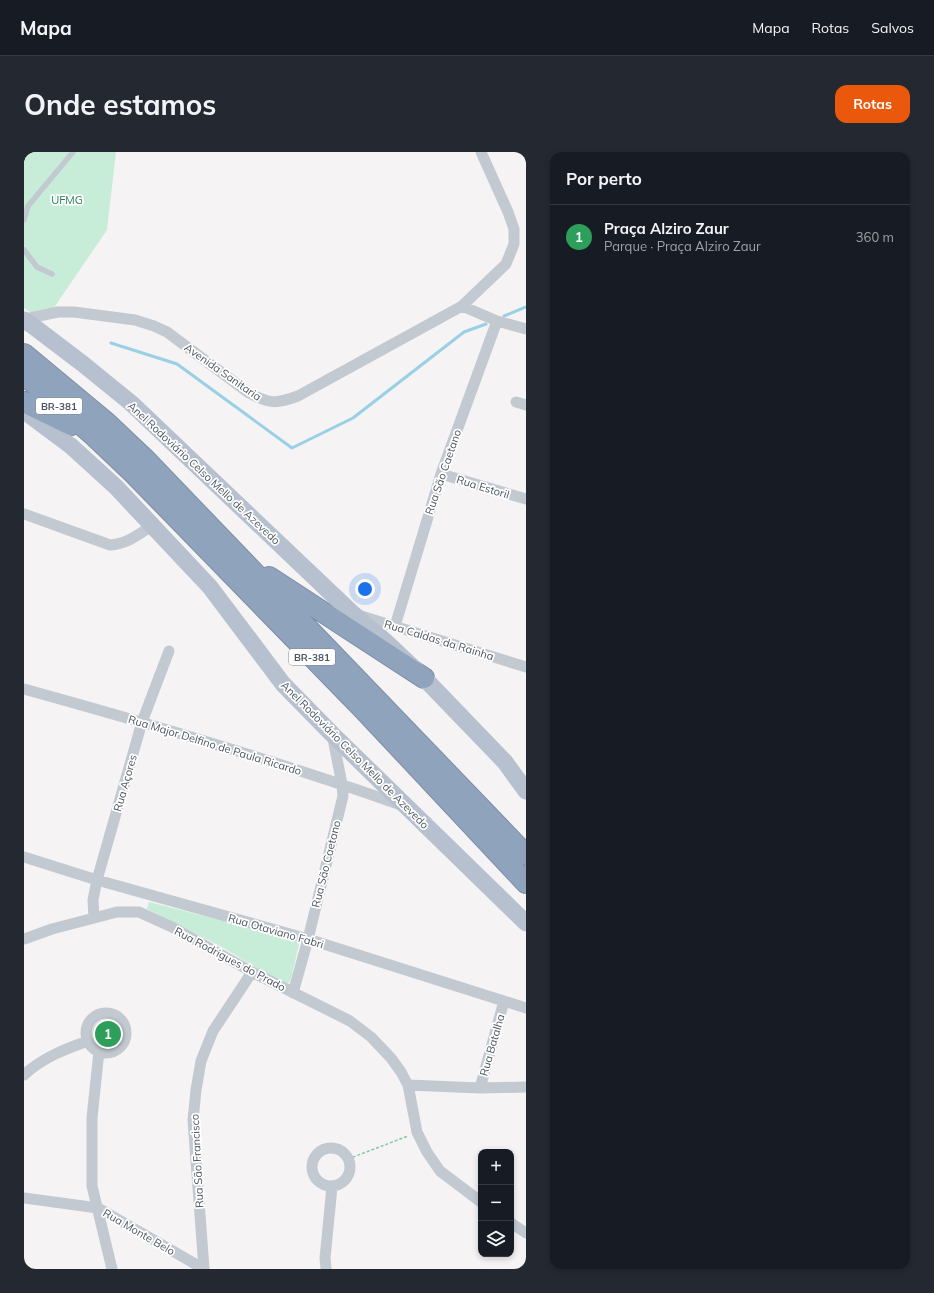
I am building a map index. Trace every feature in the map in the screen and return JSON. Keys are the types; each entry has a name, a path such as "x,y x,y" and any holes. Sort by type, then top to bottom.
{"highway":[{"name":"BR-381","path":"24,354 107,423 144,458 526,855"},
{"name":"BR-381","path":"24,375 94,436 133,473 363,709 526,883"},
{"path":"24,402 94,436"},
{"path":"239,558 424,678"}],"main road":[{"name":"Anel Rodoviário Celso Mello de Azevedo","path":"24,320 83,364 131,403 352,613 386,642 424,678 505,762 526,791"},
{"name":"Anel Rodoviário Celso Mello de Azevedo","path":"24,411 76,451 116,487 210,587 283,684 405,806 526,923"}],"street":[{"name":"Avenida Sanitaria","path":"24,320 58,312 74,312 135,320 167,332 249,393 263,400 273,402 286,401 298,396 462,306 506,264 514,244 514,229 481,152"},
{"path":"462,306 497,321 526,330"},
{"name":"Rua São Caetano","path":"395,626 441,474 497,321"},
{"name":"Rua Estoril","path":"441,474 526,500"},
{"path":"24,514 110,545 128,541 153,525"},
{"name":"Rua Caldas da Rainha","path":"352,613 526,667"},
{"name":"Rua Açores","path":"94,918 93,900 97,880 142,722 169,652"},
{"name":"Rua Major Delfino de Paula Ricardo","path":"24,689 142,722 342,784 405,806"},
{"name":"Rua São Caetano","path":"293,993 308,939 343,796 332,734"},
{"name":"Rua Otaviano Fabri","path":"24,857 97,880 308,939 526,1008"},
{"name":"Rua Rodrigues do Prado","path":"24,939 52,929 117,912 139,912 174,928 252,972 350,1021 371,1037 391,1058 401,1072 408,1085 417,1132 426,1152 440,1171 478,1200"},
{"name":"Rua São Francisco","path":"204,1269 193,1120 196,1090 201,1062 213,1031 252,972"},
{"name":"Rua Batalha","path":"480,1088 504,1002"},
{"path":"106,1012 114,1014 120,1018 125,1025 125,1040 121,1047 114,1051 106,1053 99,1051 92,1047 88,1041 86,1033 87,1025 92,1018 98,1014 106,1012"},
{"path":"24,1075 30,1069 62,1050 88,1041"},
{"path":"99,1051 92,1118 92,1186 112,1269"},
{"path":"408,1085 480,1088 526,1087"},
{"path":"332,1148 339,1150 344,1154 350,1166 347,1177 343,1182 332,1187 325,1186 319,1182 312,1171 312,1164 319,1152 332,1148"},
{"path":"326,1269 325,1258 332,1187"},
{"name":"Rua Monte Belo","path":"24,1198 98,1208 204,1269"},
{"path":"514,1225 526,1233"}],"lane":[{"path":"24,220 28,206 73,152"},
{"path":"24,250 37,267 52,274"}],"path":[{"path":"348,1160 417,1132"}],"green space":[{"name":"UFMG","path":"24,152 116,152 107,230 51,312 30,312 24,308"},
{"path":"149,902 300,940 291,979 288,984 280,982 222,947 147,909"},
{"path":"108,1021 117,1025 121,1034 117,1043 108,1047 99,1043 95,1034 99,1025"}],"waterway":[{"path":"504,316 526,307"},
{"path":"111,343 177,364 292,448 353,418 464,332 486,324"}],"place":[{"name":"Praça Alziro Zaur","path":"108,1034"}]}
